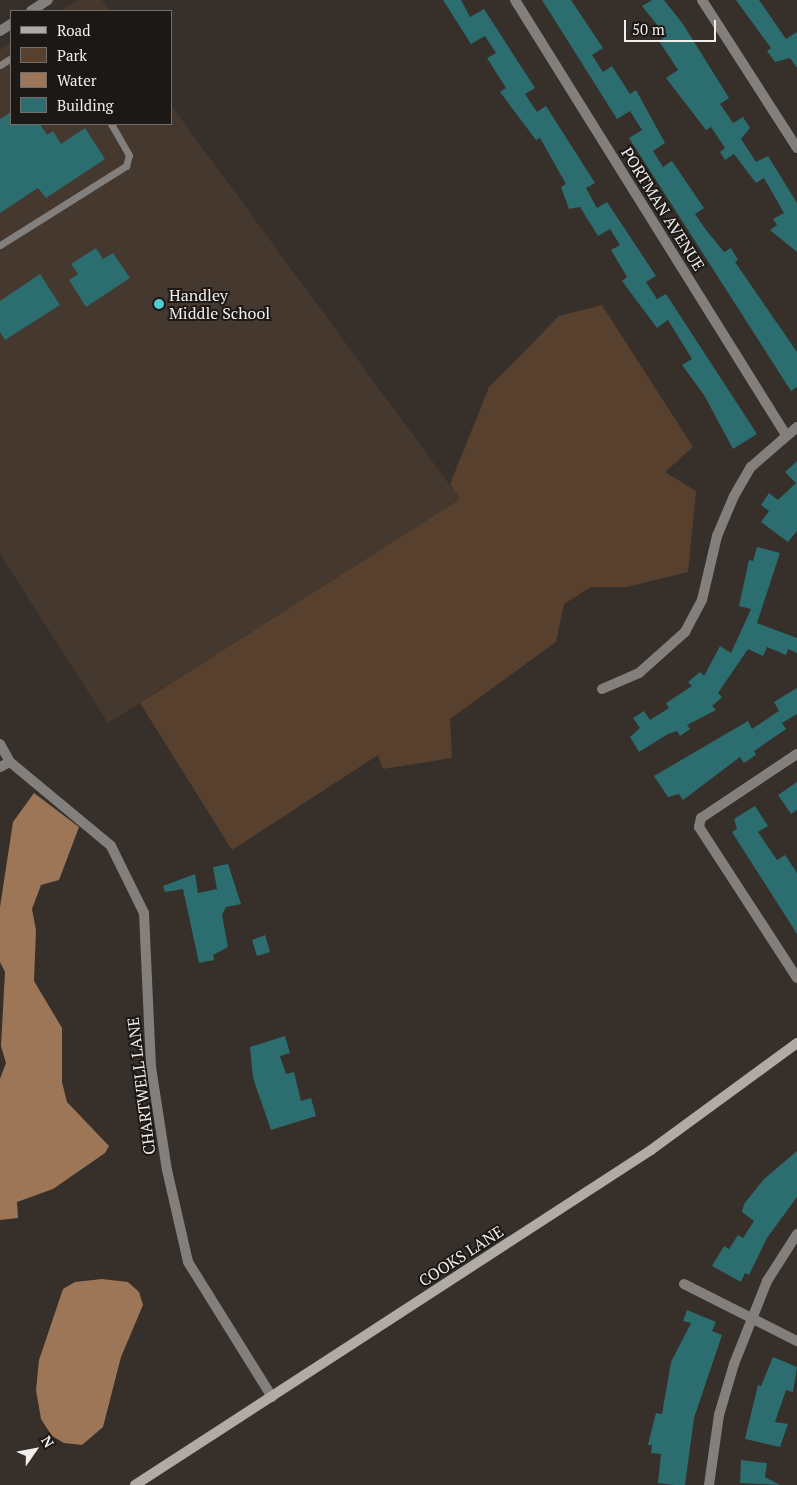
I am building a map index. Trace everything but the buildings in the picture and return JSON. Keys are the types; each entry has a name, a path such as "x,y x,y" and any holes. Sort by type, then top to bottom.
{"main road":[{"name":"COOKS LANE","path":"135,1485 651,1150 797,1043"}],"street":[{"name":"PORTMAN AVENUE","path":"515,0 786,435"},
{"path":"702,0 797,148"},
{"path":"602,688 639,672 686,632 702,600 717,536 734,496 751,467 797,427"},
{"name":"CHARTWELL LANE","path":"0,744 10,762 111,846 144,912 151,1067 167,1170 188,1262 272,1396"},
{"path":"797,754 701,818 699,827 797,978"},
{"path":"0,768 10,762"},
{"path":"709,1485 719,1415 750,1319 767,1281 797,1234"},
{"path":"684,1284 750,1319 797,1341"}],"lane":[{"path":"0,245 126,166 129,155 112,125"}],"shaded area":[{"path":"78,0 102,0 109,10 62,10"},
{"name":"Handley Middle School","path":"10,43 10,125 172,125 172,106 460,499 108,723 0,554 0,50"}],"green space":[{"path":"602,305 693,447 665,472 696,491 688,572 627,587 591,587 564,604 556,642 450,719 452,758 383,769 378,755 232,850 140,703 460,499 450,484 489,387 559,316"}],"water":[{"path":"34,793 79,827 59,880 41,885 32,909 36,930 34,981 62,1028 62,1082 67,1102 109,1146 105,1153 53,1189 17,1202 18,1218 0,1220 0,1079 6,1063 1,1046 5,972 0,962 0,907 13,822"},
{"path":"102,1279 128,1282 139,1292 143,1305 121,1357 103,1427 82,1445 64,1443 52,1436 41,1419 36,1390 39,1360 63,1289 75,1282"}],"place":[{"name":"Handley Middle School","path":"159,304"}]}
